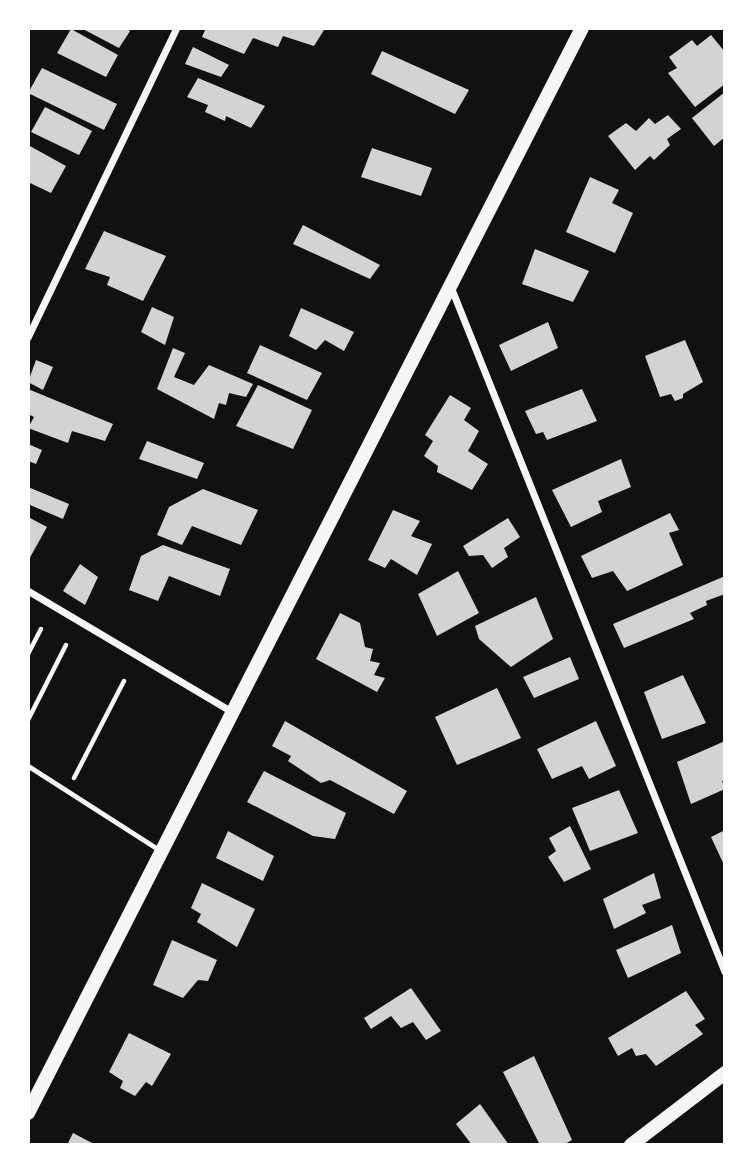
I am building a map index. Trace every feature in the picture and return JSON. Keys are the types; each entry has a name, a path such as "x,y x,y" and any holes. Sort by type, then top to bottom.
{"main road":[{"path":"28,1113 582,28"},
{"path":"631,1145 725,1073"}],"street":[{"path":"28,338 177,28"},
{"path":"451,286 725,972"},
{"path":"28,591 233,712"}],"lane":[{"path":"28,766 162,852"}],"path":[{"path":"28,654 41,629"},
{"path":"28,720 66,645"},
{"path":"67,791 124,681"}],"building":[{"path":"81,28 126,28 130,31 119,48"},
{"path":"206,28 324,30 314,46 283,36 278,47 253,38 244,54 202,37"},
{"path":"71,29 118,55 106,77 57,53"},
{"path":"711,35 725,52 725,84 695,107 668,73 677,68 669,57 692,40 697,46"},
{"path":"193,47 229,65 221,77 185,64"},
{"path":"382,51 469,90 455,114 371,74"},
{"path":"42,68 117,104 104,130 28,93"},
{"path":"198,78 265,106 251,128 226,116 225,121 205,112 208,105 187,97"},
{"path":"725,92 725,137 714,146 692,118"},
{"path":"45,107 92,131 79,155 31,132"},
{"path":"668,115 681,129 667,139 670,145 654,160 650,156 635,170 608,136 626,123 636,131 649,118 655,124"},
{"path":"28,145 66,166 51,193 28,182"},
{"path":"372,148 432,168 421,196 361,177"},
{"path":"590,177 619,190 612,203 633,213 615,253 566,232"},
{"path":"303,225 380,265 370,279 293,244"},
{"path":"104,231 166,256 143,301 107,285 110,277 85,269"},
{"path":"535,249 589,271 573,302 522,284"},
{"path":"152,307 174,317 165,345 141,332"},
{"path":"301,308 354,332 344,351 325,340 316,350 289,336"},
{"path":"548,322 558,348 511,371 499,345"},
{"path":"685,340 703,382 675,401 671,394 660,397 645,356"},
{"path":"260,345 322,373 307,400 247,373"},
{"path":"173,348 185,353 174,377 194,385 209,365 253,384 246,397 229,393 226,405 219,403 214,419 157,389"},
{"path":"36,360 53,367 43,390 28,382"},
{"path":"258,385 312,410 293,449 236,426"},
{"path":"28,389 113,424 105,441 72,431 68,443 28,428 34,417 28,414"},
{"path":"582,389 597,421 547,440 543,432 536,434 525,411"},
{"path":"450,395 471,408 464,420 479,431 468,451 488,464 472,490 437,472 438,466 424,456 433,441 425,435"},
{"path":"147,441 204,463 197,479 139,459"},
{"path":"28,444 42,450 36,464 28,461"},
{"path":"621,459 631,487 598,501 602,512 571,527 552,490"},
{"path":"28,487 69,504 63,519 30,505 28,508"},
{"path":"203,489 258,510 241,545 192,526 182,545 157,535 169,507"},
{"path":"393,510 420,521 411,536 432,544 417,575 391,559 385,568 368,560"},
{"path":"670,513 679,530 669,533 683,565 627,591 613,571 592,578 581,556"},
{"path":"30,518 47,527 28,561 28,522"},
{"path":"508,518 520,537 504,548 508,557 492,568 483,555 469,556 463,546"},
{"path":"163,545 230,569 220,596 169,576 158,601 129,590 141,556"},
{"path":"80,564 98,577 85,605 63,591"},
{"path":"458,571 479,613 437,636 418,594"},
{"path":"725,576 725,594 706,601 707,605 690,613 694,619 624,648 613,624"},
{"path":"536,597 553,639 511,667 479,639 475,626"},
{"path":"340,613 360,623 365,647 373,649 370,661 380,663 374,675 385,678 377,692 316,659"},
{"path":"570,657 579,679 534,698 523,677"},
{"path":"683,675 706,723 662,739 644,692"},
{"path":"497,688 521,738 457,765 435,717"},
{"path":"285,721 407,791 394,814 330,780 321,783 288,761 291,756 272,746"},
{"path":"596,721 616,766 589,779 582,766 552,779 537,749"},
{"path":"725,741 725,780 722,781 725,789 691,804 677,762"},
{"path":"264,771 346,813 335,839 313,836 247,802"},
{"path":"619,790 638,833 590,851 572,808"},
{"path":"570,826 591,869 564,882 548,857 556,851 549,838"},
{"path":"725,830 725,867 711,837"},
{"path":"228,831 274,856 263,881 216,858"},
{"path":"654,873 661,898 642,905 646,913 614,929 603,899"},
{"path":"202,883 255,909 237,947 197,922 201,914 191,908"},
{"path":"672,925 681,953 628,978 616,950"},
{"path":"172,940 217,960 208,981 198,980 183,998 153,985"},
{"path":"411,988 441,1031 426,1040 413,1022 401,1028 391,1016 371,1029 364,1018"},
{"path":"686,991 705,1019 695,1025 703,1034 656,1066 646,1054 636,1056 632,1048 618,1056 608,1038"},
{"path":"129,1033 171,1054 152,1086 146,1082 135,1096 120,1088 123,1081 109,1072"},
{"path":"534,1056 572,1140 563,1145 540,1145 503,1072"},
{"path":"480,1104 509,1145 472,1145 456,1124"},
{"path":"73,1133 96,1145 67,1145"}]}
